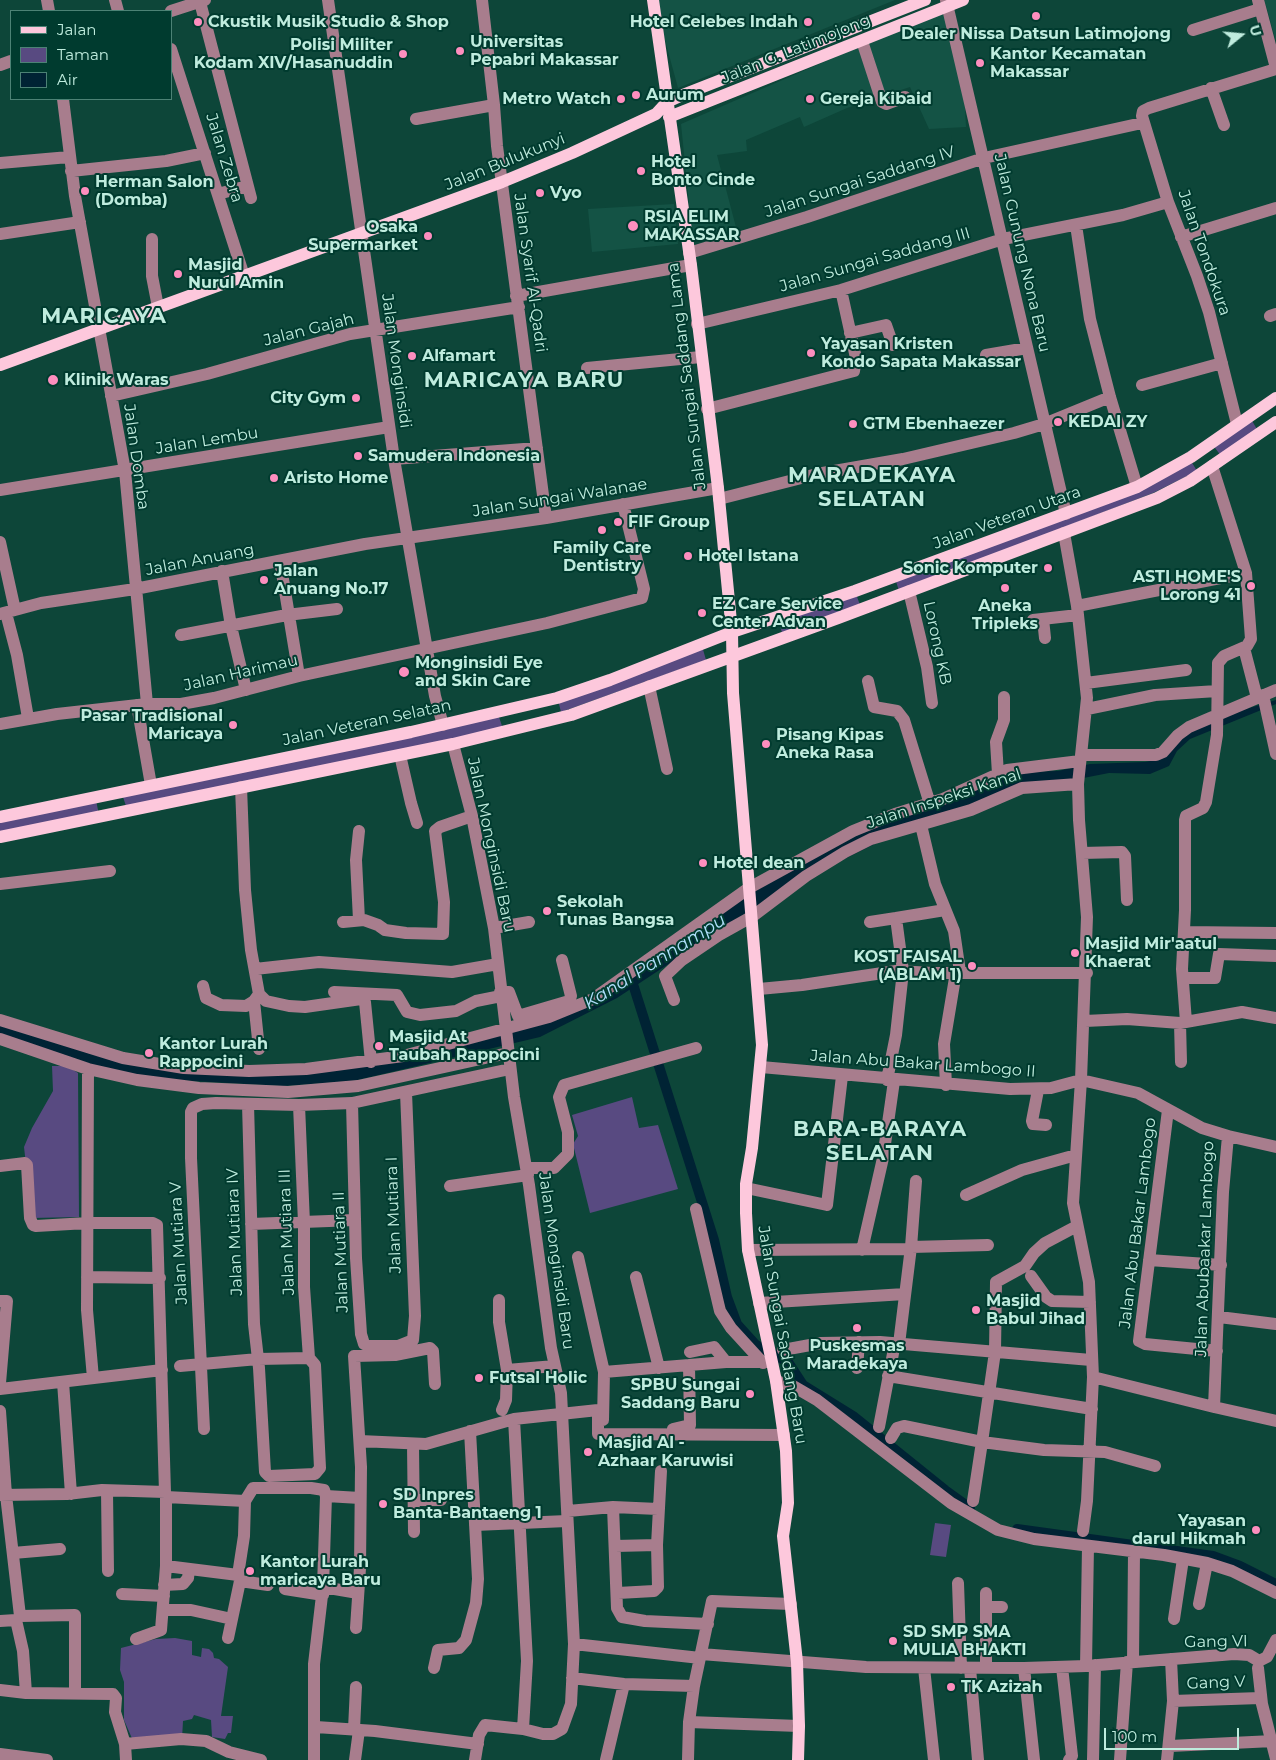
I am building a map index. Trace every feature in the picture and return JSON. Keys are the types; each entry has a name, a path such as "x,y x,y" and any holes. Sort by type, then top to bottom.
{"main road":[{"name":"Jalan Sungai Saddang Lama","path":"653,0 666,102 670,117 690,259 718,494 732,632 732,655"},
{"path":"666,102 925,0"},
{"name":"Jalan G. Latimojong","path":"670,117 862,41 947,3 963,0"},
{"name":"Jalan Bulukunyi","path":"0,365 502,182 572,153 656,114 666,102"},
{"path":"656,114 670,117"},
{"name":"Jalan Veteran Utara","path":"732,632 866,587 1137,487 1171,469 1276,398"},
{"name":"Jalan Veteran Utara","path":"732,655 1064,534 1179,488 1276,422"},
{"path":"884,580 891,598"},
{"path":"866,587 873,604"},
{"name":"Jalan Veteran Selatan","path":"0,817 531,705 610,680 732,632"},
{"path":"0,837 453,744 536,725 571,715 732,655"},
{"name":"Jalan Sungai Saddang Baru","path":"732,655 749,890 753,914 759,988 761,1067 746,1188 748,1250 764,1327 768,1360 776,1381 784,1435 788,1490 783,1536 797,1662 800,1726 798,1760"},
{"path":"531,705 536,725"},
{"path":"115,794 119,813"}],"street":[{"name":"Jalan Monginsidi","path":"328,0 406,538 428,649 435,696 443,725"},
{"name":"Jalan Syarif Al-Qadri","path":"482,0 502,182 546,518"},
{"path":"172,11 202,1 249,192 218,194"},
{"name":"Jalan Gunung Nona Baru","path":"947,3 1066,514"},
{"path":"1142,123 1143,111 1149,108 1276,69 1259,5 1192,30"},
{"path":"862,41 882,102 886,104 906,97"},
{"name":"Jalan Zebra","path":"172,52 244,276"},
{"path":"1211,88 1224,125"},
{"name":"Jalan Domba","path":"63,100 69,156 124,471 135,589 142,705 151,785"},
{"path":"416,119 494,104"},
{"name":"Jalan Sungai Saddang IV","path":"518,302 690,259 984,158 1142,123"},
{"name":"Jalan Tondokura","path":"1142,123 1168,202 1197,276 1237,424"},
{"path":"72,171 150,163 205,152"},
{"path":"0,164 69,156"},
{"name":"Jalan Sungai Saddang III","path":"697,324 841,290 1002,239 1076,225 1168,202"},
{"path":"1181,237 1276,208"},
{"path":"0,234 80,222"},
{"path":"1076,225 1089,311 1110,397 1137,487"},
{"path":"152,238 152,276 158,307"},
{"path":"708,409 854,371 856,358 841,290"},
{"name":"Jalan Gajah","path":"111,396 207,374 330,339 518,302"},
{"path":"850,332 886,325 893,345"},
{"path":"986,355 1028,348"},
{"path":"587,368 701,357"},
{"path":"1142,385 1222,364"},
{"name":"Jalan Sungai Walanae","path":"406,538 546,518 623,504 718,494 929,453 1044,424 1110,397"},
{"name":"Jalan Lembu","path":"0,490 389,427"},
{"path":"394,459 537,448"},
{"path":"1181,1062 1184,978 1185,820 1186,816 1203,808 1206,802 1217,735 1217,691 1220,659 1244,648 1251,639 1246,573 1212,466"},
{"name":"Jalan Harimau","path":"0,724 28,718 142,705 181,704 299,676 546,623 642,598 644,589 623,504"},
{"path":"1064,534 1078,611 1087,709 1078,782 1087,917 1085,1021 1072,1196 1088,1270 1090,1302 1092,1409 1083,1531"},
{"name":"Jalan Anuang","path":"7,612 41,603 135,589 222,571 406,538"},
{"path":"0,542 7,612 28,718"},
{"path":"280,561 287,615 299,676"},
{"path":"222,571 231,626 246,690"},
{"path":"1045,638 1038,619 1246,573"},
{"name":"Lorong KB","path":"909,591 927,667 932,703"},
{"path":"181,635 287,615 337,609"},
{"path":"1244,648 1263,702 1276,754"},
{"path":"1086,683 1186,670"},
{"path":"868,681 874,707 897,711 904,720 930,804"},
{"path":"649,686 667,769"},
{"path":"0,1020 94,1050 163,1066 278,1070 339,1067 403,1056 550,1017 593,999 749,890 853,831 895,814 930,804 967,790 998,774 1018,768 1080,760 1156,756 1164,752 1183,731 1217,716 1263,702 1276,690"},
{"path":"1087,709 1155,695 1217,691"},
{"path":"998,774 996,742 1004,720 1004,697"},
{"name":"Jalan Monginsidi Baru","path":"453,744 472,816 494,928 498,964 498,996 506,1029 510,1069 555,1328 555,1366 563,1413 574,1644 569,1710 562,1729 547,1734 523,1729 485,1725 481,1730 475,1760"},
{"path":"400,755 410,803 418,823"},
{"name":"Jalan Inspeksi Kanal","path":"674,1000 665,978 666,974 719,934 753,914 831,859 871,839 971,810 1022,788 1078,782"},
{"path":"241,787 245,890 255,969 259,1049"},
{"path":"343,922 359,920 373,922 385,930 426,935 443,934 445,915 435,831 440,827 472,816"},
{"path":"921,825 933,878 957,945 958,972 944,1044 946,1085"},
{"path":"359,831 356,860 359,920"},
{"path":"1082,853 1122,852 1125,856 1127,900"},
{"path":"0,884 110,871"},
{"path":"870,922 945,910"},
{"path":"862,1250 883,1158 903,971 896,918"},
{"path":"494,928 528,922"},
{"path":"1184,932 1276,933"},
{"path":"1184,978 1215,978 1218,954 1276,956"},
{"path":"334,992 397,995 407,1012 420,1015 456,1010 476,1001 509,992 518,1016 569,1001 571,996 562,960"},
{"path":"255,969 318,962 452,972 498,964"},
{"path":"759,988 802,985 881,972 1086,972"},
{"path":"204,986 206,998 216,1004 243,1006 256,997 271,1002 305,1007 361,999 366,1002 370,1062"},
{"path":"1085,1021 1127,1019 1183,1023 1242,1012 1276,1018"},
{"path":"0,1039 88,1069 172,1086 288,1092 358,1086 508,1052"},
{"path":"450,1186 528,1176 554,1168 568,1154 568,1132 559,1097 562,1086 589,1076 644,1064 696,1048"},
{"name":"Jalan Abu Bakar Lambogo II","path":"761,1067 946,1085 1038,1090 1081,1080"},
{"path":"88,1069 83,1223 87,1277 87,1335 93,1378"},
{"path":"248,1104 352,1103 510,1069"},
{"path":"746,1188 827,1205 842,1076"},
{"name":"Jalan Abubaakar Lambogo","path":"1081,1080 1138,1093 1202,1128 1228,1136 1214,1407"},
{"path":"1038,1090 1032,1123 1046,1125"},
{"name":"Jalan Mutiara I","path":"406,1092 415,1316 414,1337"},
{"name":"Jalan Mutiara II","path":"352,1103 355,1220 362,1340 364,1344 371,1348 392,1347 411,1342 414,1337"},
{"name":"Jalan Mutiara V","path":"204,1429 191,1120 193,1108 202,1104 248,1104"},
{"name":"Jalan Mutiara IV","path":"248,1104 251,1224 266,1475 315,1474 318,1472"},
{"name":"Jalan Mutiara III","path":"299,1105 304,1223 304,1287 309,1358 315,1365 318,1472"},
{"name":"Jalan Abu Bakar Lambogo","path":"1168,1110 1139,1340 1145,1344 1217,1351"},
{"path":"1228,1136 1276,1147"},
{"path":"966,1195 1022,1170 1076,1155"},
{"path":"0,1166 27,1165 30,1218 33,1224 155,1224 159,1230 166,1566 161,1630 136,1639"},
{"path":"879,1427 906,1294 916,1182"},
{"path":"696,1209 720,1311 731,1328 768,1360"},
{"path":"251,1224 355,1220"},
{"path":"973,1500 984,1442 995,1352 996,1282 1025,1266 1034,1253 1046,1243 1077,1226"},
{"path":"748,1250 862,1250 988,1246"},
{"path":"578,1257 604,1372 603,1418 606,1427 678,1429 688,1427 691,1421 689,1365"},
{"path":"1149,1260 1221,1265"},
{"path":"1031,1276 1046,1297 1052,1301 1090,1302"},
{"path":"87,1277 160,1278"},
{"path":"636,1277 658,1368"},
{"path":"759,1303 906,1294"},
{"path":"0,1383 7,1301 1,1299"},
{"path":"499,1300 499,1322 507,1370 506,1400 502,1410"},
{"path":"1219,1317 1276,1324"},
{"path":"783,1350 822,1343 859,1342 1091,1360"},
{"path":"857,1368 859,1342"},
{"path":"690,1352 714,1347 726,1362"},
{"path":"356,1628 360,1441 354,1356 395,1355 430,1348 433,1351 435,1384"},
{"path":"180,1366 258,1359 309,1358"},
{"path":"604,1372 768,1360"},
{"path":"507,1370 555,1366"},
{"path":"0,1389 162,1370"},
{"path":"888,1376 989,1394 1092,1409"},
{"path":"1092,1377 1276,1421"},
{"path":"776,1381 793,1386 817,1400 936,1492 974,1518 1012,1535 1207,1563 1232,1571 1276,1593"},
{"path":"63,1382 71,1494"},
{"path":"360,1441 413,1445 426,1444 514,1419 598,1410 598,1434 784,1435"},
{"path":"0,1411 3,1495 13,1554 26,1693"},
{"path":"514,1419 527,1661 523,1729"},
{"path":"891,1438 897,1428 904,1426 984,1442 1044,1450 1106,1452 1155,1466"},
{"path":"434,1668 437,1651 456,1649 462,1645 472,1622 478,1579 470,1431"},
{"path":"413,1445 414,1532"},
{"path":"618,1593 657,1589 658,1509 661,1471"},
{"path":"228,1638 239,1578 246,1500 253,1488 322,1489 326,1496 323,1591 314,1664 313,1693 316,1727 314,1760"},
{"path":"107,1491 108,1571"},
{"path":"3,1495 71,1494 107,1491 246,1500"},
{"path":"326,1496 360,1498"},
{"path":"414,1500 441,1500"},
{"path":"613,1507 618,1593 617,1608 622,1617 645,1621 708,1624"},
{"path":"474,1525 520,1524 613,1507 658,1509"},
{"path":"615,1546 657,1544"},
{"path":"1088,1546 1090,1665 1095,1734 1093,1760"},
{"path":"13,1554 60,1549"},
{"path":"1120,1760 1130,1662 1134,1552"},
{"path":"1174,1619 1183,1559"},
{"path":"1199,1604 1207,1563"},
{"path":"166,1566 239,1578 268,1586"},
{"path":"122,1594 164,1590 183,1584 189,1569"},
{"path":"958,1583 966,1668 978,1760"},
{"path":"285,1589 358,1593"},
{"path":"986,1593 986,1668"},
{"path":"688,1760 689,1722 694,1686 712,1602 714,1600 791,1604"},
{"path":"987,1607 1002,1607"},
{"path":"163,1610 198,1611 232,1619"},
{"path":"0,1621 18,1618 75,1615 74,1694"},
{"path":"1276,1643 1267,1657 1259,1664 1260,1698 1273,1741 1276,1759"},
{"name":"Gang VI","path":"574,1644 833,1666 924,1668 1062,1667 1242,1654 1255,1657 1259,1664"},
{"path":"1167,1760 1170,1746 1173,1701 1171,1659"},
{"path":"1062,1667 1072,1756 1069,1760"},
{"path":"924,1668 934,1760"},
{"path":"1024,1668 1034,1760"},
{"path":"572,1678 624,1684 694,1686"},
{"path":"606,1760 624,1684"},
{"path":"355,1760 356,1687"},
{"path":"0,1690 26,1693 115,1696 116,1717 125,1744 126,1760"},
{"name":"Gang V","path":"1173,1701 1260,1698"},
{"path":"689,1722 800,1726"},
{"path":"316,1727 478,1744"},
{"path":"125,1744 181,1739 206,1741 229,1752 261,1760"},
{"path":"1170,1746 1273,1741"},
{"path":"0,1754 47,1760"}],"shaded area":[{"path":"658,0 895,0 678,88 662,29"},
{"path":"1265,0 1276,0 1276,41 1265,2"},
{"path":"944,10 964,92 966,127 929,129 910,87 847,108 804,127 800,117 746,140 747,151 717,155 737,231 693,242 681,124"},
{"name":"RSIA ELIM MAKASSAR","path":"674,204 678,244 592,252 588,209"}],"green space":[{"path":"1251,419 1258,431 1221,456 1213,445"},
{"path":"1191,461 1197,471 1153,493 899,591 895,578"},
{"path":"856,594 860,605 782,633 778,618"},
{"path":"702,646 706,660 561,712 558,700"},
{"path":"498,714 503,729 126,806 122,794"},
{"path":"96,800 99,815 0,836 0,819"},
{"path":"52,1066 67,1066 78,1073 79,1217 32,1218 24,1147 32,1128 53,1091"},
{"path":"632,1097 639,1128 658,1125 678,1189 590,1213 573,1144 578,1136 572,1115"},
{"path":"935,1523 951,1525 946,1557 930,1555"},
{"path":"175,1638 192,1641 192,1655 201,1657 202,1648 209,1649 213,1653 214,1658 219,1659 228,1667 221,1716 233,1716 231,1733 228,1733 225,1739 212,1737 211,1720 194,1715 192,1719 183,1721 182,1739 134,1743 124,1720 124,1682 120,1670 121,1648 156,1639"}],"water":[{"name":"Kanal Pannampu","path":"1276,700 1276,704 1190,739 1177,751 1169,766 1150,774 1109,773 1068,781 929,817 776,893 617,998 540,1037 353,1081 283,1086 157,1079 99,1067 0,1036 0,1022 169,1070 341,1070 582,1006 760,887 896,815 967,795 1016,772 1058,771 1090,764 1145,762 1162,759 1186,733 1223,716"}],"waterway":[{"name":"Kanal Pannampu","path":"632,981 714,1240 727,1297 737,1324 756,1345 788,1362 803,1385 853,1416 970,1508"},
{"path":"1017,1529 1213,1556 1240,1566 1276,1584"}],"place":[{"name":"Dealer Nissa Datsun Latimojong","path":"1036,16"},
{"name":"Ckustik Musik Studio & Shop","path":"198,22"},
{"name":"Hotel Celebes Indah","path":"808,22"},
{"name":"Universitas Pepabri Makassar","path":"460,51"},
{"name":"Polisi Militer Kodam XIV/Hasanuddin","path":"403,54"},
{"name":"Kantor Kecamatan Makassar","path":"980,63"},
{"name":"Aurum","path":"636,95"},
{"name":"Metro Watch","path":"621,99"},
{"name":"Gereja Kibaid","path":"810,99"},
{"name":"Hotel Bonto Cinde","path":"641,171"},
{"name":"Herman Salon (Domba)","path":"85,191"},
{"name":"Vyo","path":"540,193"},
{"name":"RSIA ELIM MAKASSAR","path":"633,226"},
{"name":"Osaka Supermarket","path":"428,236"},
{"name":"Masjid Nurul Amin","path":"178,274"},
{"name":"Yayasan Kristen Kondo Sapata Makassar","path":"811,353"},
{"name":"Alfamart","path":"412,356"},
{"name":"Klinik Waras","path":"53,380"},
{"name":"City Gym","path":"356,398"},
{"name":"KEDAI ZY","path":"1058,422"},
{"name":"GTM Ebenhaezer","path":"853,424"},
{"name":"Samudera Indonesia","path":"358,456"},
{"name":"Aristo Home","path":"274,478"},
{"name":"FIF Group","path":"618,522"},
{"name":"Family Care Dentistry","path":"602,530"},
{"name":"Hotel Istana","path":"688,556"},
{"name":"Sonic Komputer","path":"1048,568"},
{"name":"Jalan Anuang No.17","path":"264,580"},
{"name":"ASTI HOME'S Lorong 41","path":"1251,586"},
{"name":"Aneka Tripleks","path":"1005,588"},
{"name":"EZ Care Service Center Advan","path":"702,613"},
{"name":"Monginsidi Eye and Skin Care","path":"404,672"},
{"name":"Pasar Tradisional Maricaya","path":"233,725"},
{"name":"Pisang Kipas Aneka Rasa","path":"766,744"},
{"name":"Hotel dean","path":"703,863"},
{"name":"Sekolah Tunas Bangsa","path":"547,911"},
{"name":"Masjid Mir'aatul Khaerat","path":"1075,953"},
{"name":"KOST FAISAL (ABLAM 1)","path":"972,966"},
{"name":"Masjid At Taubah Rappocini","path":"379,1046"},
{"name":"Kantor Lurah Rappocini","path":"149,1053"},
{"name":"Masjid Babul Jihad","path":"976,1310"},
{"name":"Puskesmas Maradekaya","path":"857,1328"},
{"name":"Futsal Holic","path":"479,1378"},
{"name":"SPBU Sungai Saddang Baru","path":"750,1394"},
{"name":"Masjid Al - Azhaar Karuwisi","path":"588,1452"},
{"name":"SD Inpres Banta-Bantaeng 1","path":"383,1504"},
{"name":"Yayasan darul Hikmah","path":"1256,1530"},
{"name":"Kantor Lurah maricaya Baru","path":"250,1571"},
{"name":"SD SMP SMA MULIA BHAKTI","path":"893,1641"},
{"name":"TK Azizah","path":"951,1687"}],"district":[{"name":"MARICAYA","path":"104,317"},
{"name":"MARICAYA BARU","path":"524,381"},
{"name":"MARADEKAYA SELATAN","path":"872,488"},
{"name":"BARA-BARAYA SELATAN","path":"880,1142"}]}
